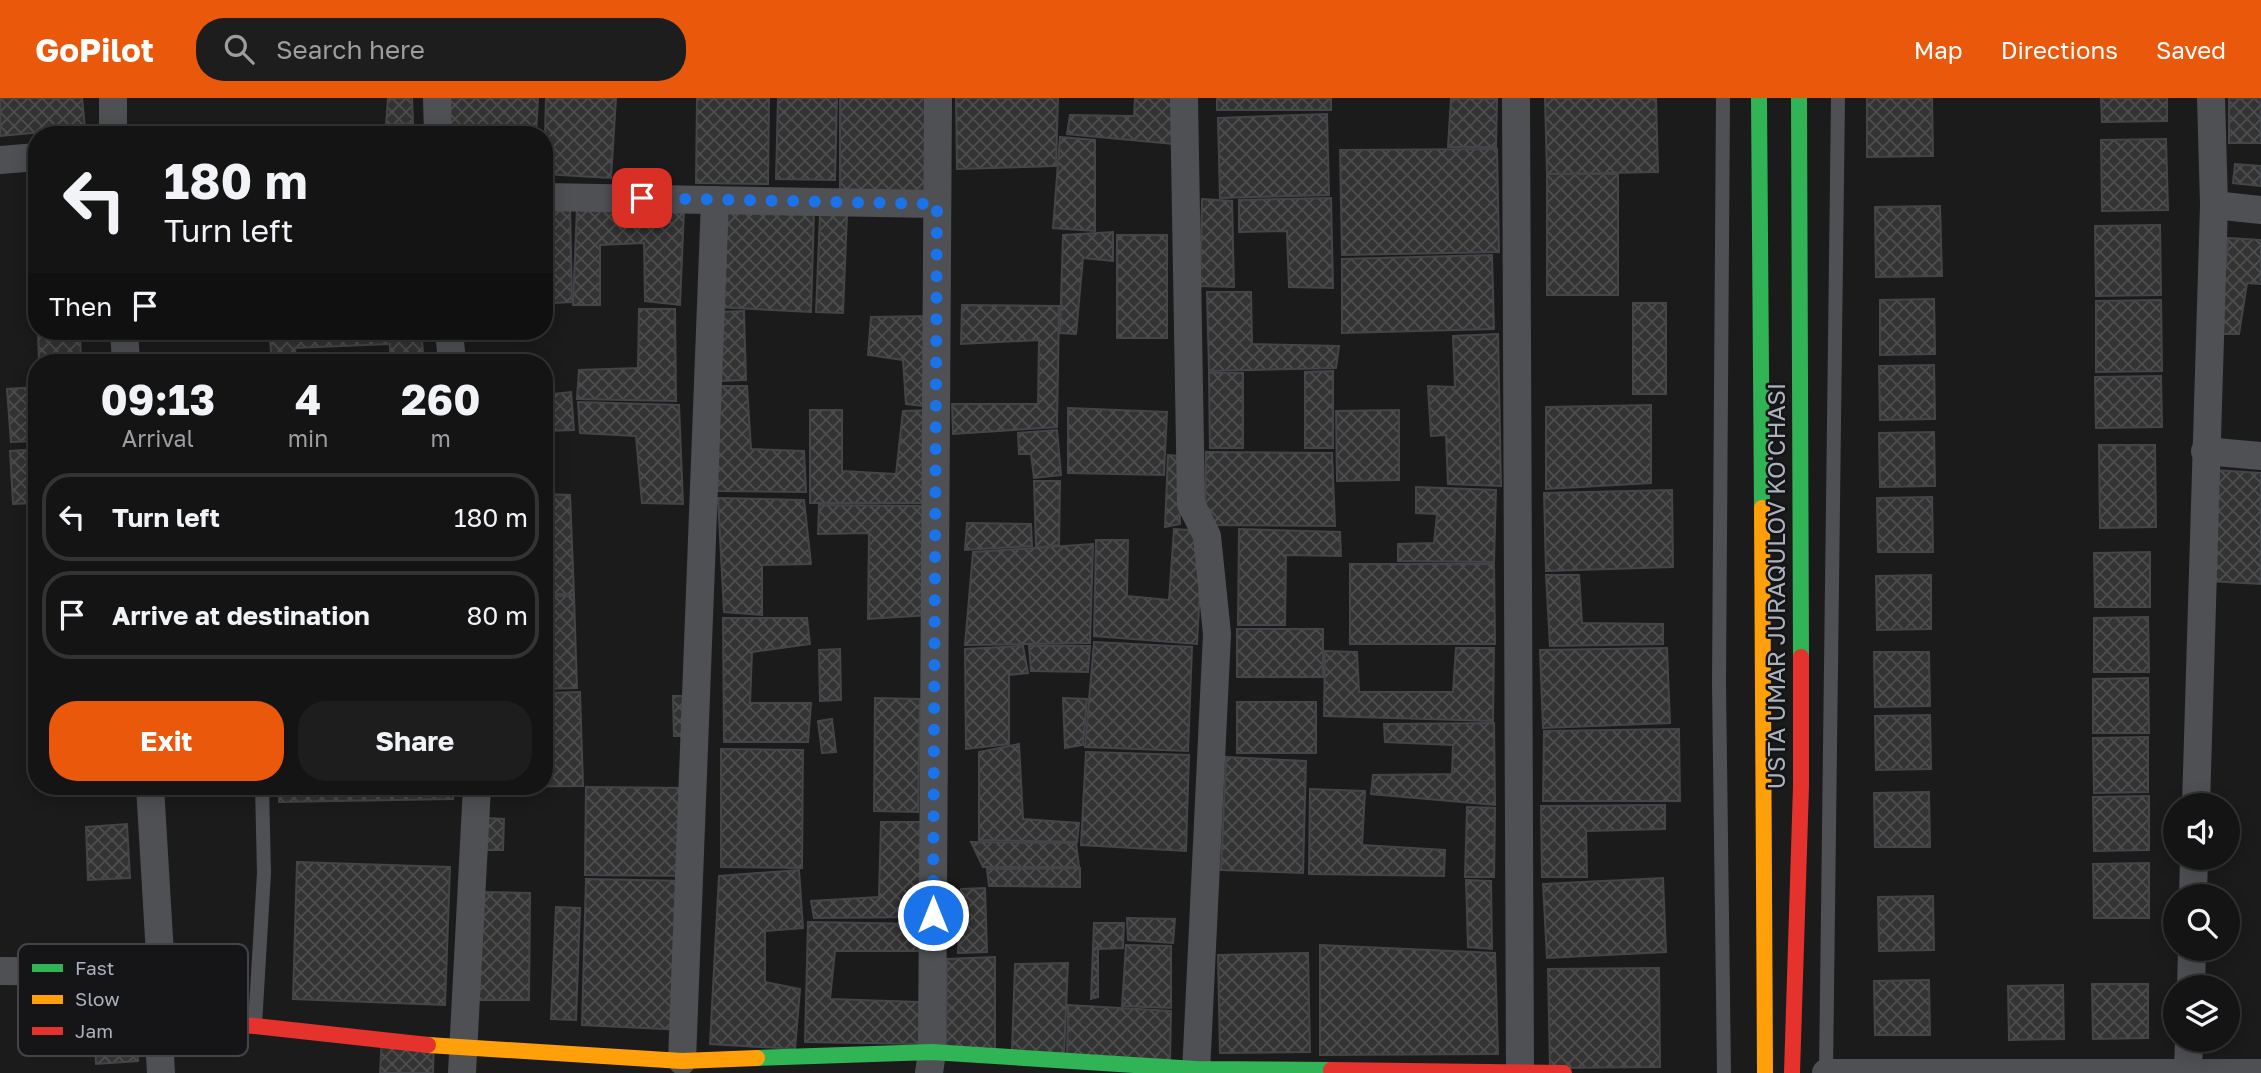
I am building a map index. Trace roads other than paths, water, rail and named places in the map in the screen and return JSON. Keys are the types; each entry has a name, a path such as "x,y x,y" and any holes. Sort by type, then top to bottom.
{"main road":[{"name":"USTA UMAR JURAQULOV KO'CHASI","path":"1759,98 1765,1073"},
{"name":"USTA UMAR JURAQULOV KO'CHASI","path":"1792,1073 1801,786 1798,98"},
{"path":"248,1026 461,1061 930,1063 1196,1071 1564,1073"}],"street":[{"path":"113,98 113,126"},
{"path":"437,98 438,126"},
{"path":"930,1063 938,98"},
{"path":"1184,98 1191,504 1208,536 1217,635 1196,1071"},
{"path":"1516,98 1520,1072"},
{"path":"2196,793 2214,205 2211,98"},
{"path":"0,160 28,158"},
{"path":"553,197 937,204"},
{"path":"682,1061 715,200"},
{"path":"2214,205 2261,210"},
{"path":"2205,451 2261,456"},
{"path":"151,795 159,944"},
{"path":"461,1061 476,795"},
{"path":"0,971 18,971"},
{"path":"2189,1052 2189,1072"},
{"path":"1826,1073 2261,1073"}],"lane":[{"path":"1723,98 1719,683 1724,1073"},
{"path":"1826,1073 1838,98"},
{"path":"255,1026 264,873 262,795"}]}
